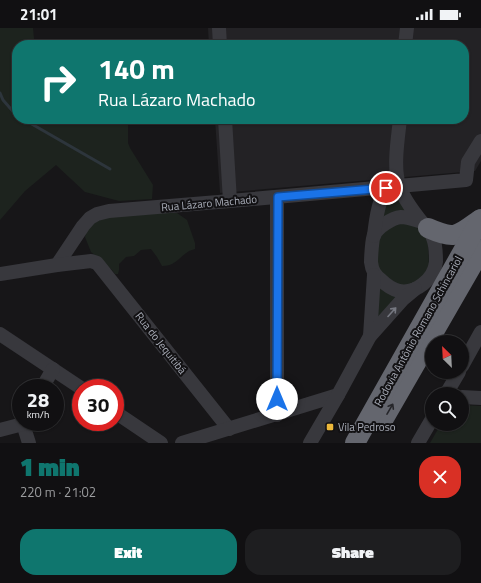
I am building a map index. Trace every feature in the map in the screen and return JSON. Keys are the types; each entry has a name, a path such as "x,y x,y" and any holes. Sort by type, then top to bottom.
{"highway":[{"path":"425,225 441,234 452,235 462,232 481,219"},
{"name":"Rodovia Antônio Romano Schincariol","path":"355,443 481,219"},
{"name":"Rodovia Antônio Romano Schincariol","path":"371,443 481,250"},
{"path":"457,292 481,261"}],"street":[{"path":"219,28 220,40"},
{"path":"405,40 406,28"},
{"path":"225,124 230,202"},
{"path":"370,336 374,275 371,262 375,220 381,197 392,187 396,172 400,124"},
{"name":"Rua Lázaro Machado","path":"57,265 83,226 90,218 97,214 109,211 230,202 466,180 468,162 481,141"},
{"path":"310,443 370,336 403,300 415,289 421,286 431,275 434,269 436,262 435,243 433,237 404,198 392,187"},
{"path":"277,415 278,197"},
{"path":"374,236 385,224 402,217 410,218 425,225"},
{"name":"Rua do Jequitibá","path":"57,265 91,261 97,263 229,429"},
{"path":"0,274 57,265"},
{"path":"374,275 386,285 400,291 415,289"},
{"path":"469,353 481,332"},
{"path":"0,334 72,382"},
{"path":"47,379 53,369"},
{"path":"182,443 338,395"},
{"path":"469,397 481,398"},
{"path":"124,418 161,443"},
{"path":"0,430 12,426"},
{"path":"25,431 29,443"},
{"path":"418,443 425,431"}],"shaded area":[{"path":"0,28 33,28 34,40 12,40 12,124 128,124 128,143 153,185 152,199 119,201 85,192 56,165 25,191 0,220"},
{"path":"208,28 481,28 481,161 475,171 220,193 215,124 469,124 469,40 209,40"},
{"path":"390,198 397,198 411,214 380,218 386,201"},
{"path":"177,213 187,220 195,243 195,249 189,251 174,263 167,266 162,266 151,249 141,250 134,256 126,257 119,264 118,274 115,274 91,252 85,237 87,229 93,223 106,217"},
{"path":"409,221 424,233 428,242 429,264 423,279 404,287 378,273 376,242 387,227"},
{"path":"379,285 401,296 379,318 377,316"},
{"path":"469,405 481,406 481,443 430,443 437,431 469,431"}],"waterway":[{"path":"0,93 3,100 12,110"},
{"path":"32,124 110,169"}],"place":[{"name":"Vila Pedroso","path":"330,427"}],"route":[{"path":"277,399 278,197 386,188"}]}
